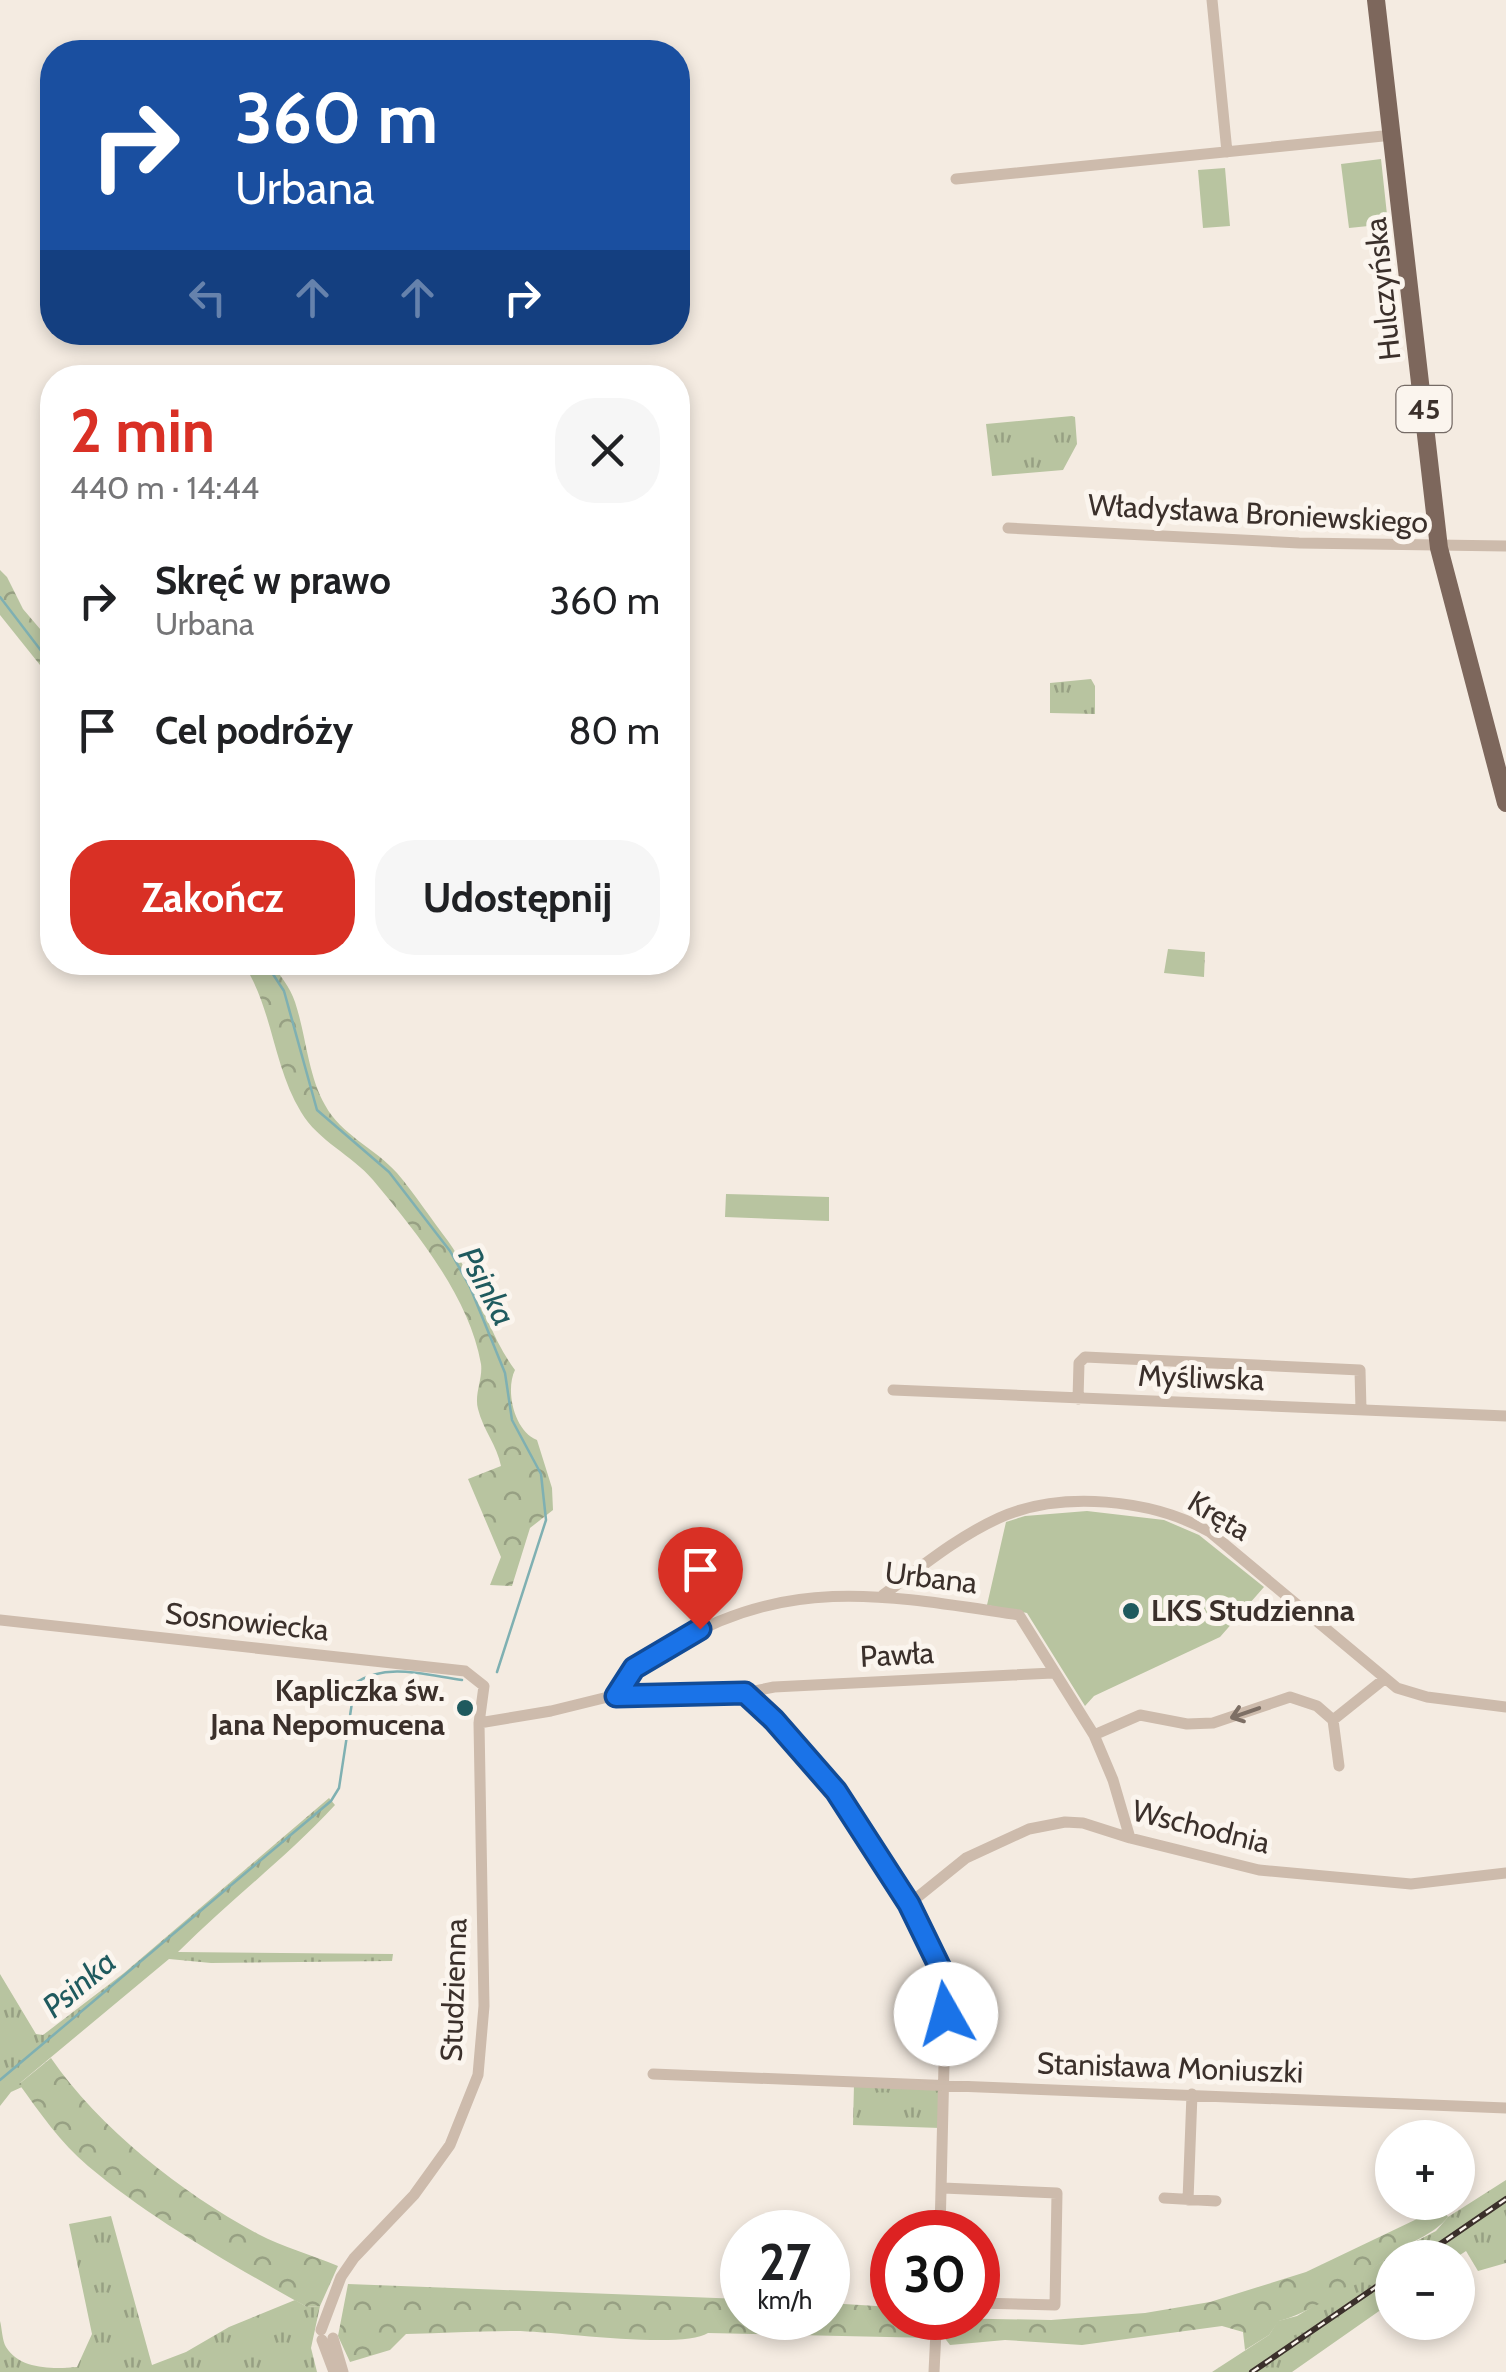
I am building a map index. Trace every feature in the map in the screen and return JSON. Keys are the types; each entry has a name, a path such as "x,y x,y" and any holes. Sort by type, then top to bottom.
{"main road":[{"name":"Hulczyńska","path":"1376,0 1439,548 1506,803"}],"street":[{"path":"1212,0 1227,152"},
{"path":"956,180 1393,135"},
{"name":"Władysława Broniewskiego","path":"1008,528 1439,548 1506,546"},
{"path":"1078,1399 1079,1363 1085,1357 1360,1370 1361,1410"},
{"name":"Myśliwska","path":"893,1390 1506,1416"},
{"name":"Kręta","path":"883,1595 948,1548 1015,1512 1073,1504 1141,1508 1179,1516 1210,1532 1397,1688 1427,1697 1506,1706"},
{"name":"Urbana","path":"616,1696 634,1668 729,1616 802,1599 883,1595 1020,1615 1094,1736 1130,1838"},
{"name":"Sosnowiecka","path":"0,1620 465,1671 484,1686"},
{"name":"Pawła","path":"479,1723 616,1696 745,1693 774,1687 1053,1673"},
{"path":"1333,1720 1383,1680"},
{"name":"Studzienna","path":"334,2372 327,2334 341,2277 414,2195 450,2145 478,2075 484,2006 479,1723 484,1686"},
{"path":"745,1693 836,1791 909,1904 946,1980 941,2210"},
{"path":"1094,1736 1140,1715 1187,1724 1212,1723 1290,1697 1317,1706 1333,1720 1338,1766"},
{"name":"Wschodnia","path":"909,1904 966,1858 1028,1829 1056,1823 1083,1823 1130,1838 1278,1872 1411,1884 1506,1873"},
{"name":"Stanisława Moniuszki","path":"653,2074 1506,2108"},
{"path":"1188,2200 1192,2094"},
{"path":"942,2188 1057,2193 1054,2305 1000,2304"},
{"path":"1164,2198 1216,2201"},
{"name":"Studzienna","path":"327,2334 344,2372"},
{"path":"934,2372 935,2340"}],"green space":[{"path":"1381,159 1388,224 1349,228 1341,164"},
{"path":"1225,168 1230,226 1203,228 1198,170"},
{"path":"1072,416 1077,444 1063,470 992,476 986,424"},
{"path":"0,570 40,629 40,665 0,615"},
{"path":"1091,679 1095,686 1095,714 1050,713 1050,683"},
{"path":"1168,949 1205,952 1204,977 1164,973"},
{"path":"250,975 280,975 284,981 295,1002 325,1105 340,1125 397,1173 448,1241 515,1370 511,1388 514,1409 522,1428 537,1440 552,1488 553,1510 530,1528 512,1586 490,1585 501,1557 468,1479 501,1466 478,1409 481,1364 465,1314 439,1266 389,1200 365,1171 316,1131 301,1112 284,1076"},
{"path":"726,1194 829,1197 829,1221 725,1217"},
{"name":"LKS Studzienna","path":"1087,1511 1164,1520 1199,1535 1264,1587 1220,1637 1094,1696 1085,1706 1027,1613 987,1605 1006,1522 1025,1516"},
{"path":"329,1798 335,1805 178,1952 393,1954 392,1961 211,1963 169,1959 20,2083 22,2087 11,2092 0,2106 0,1974 36,2034 43,2035 124,1973"},
{"path":"51,2058 118,2134 172,2179 258,2234 338,2266 320,2306 307,2307 194,2241 139,2205 78,2157 19,2084"},
{"path":"854,2084 942,2088 940,2128 853,2125"},
{"path":"1506,2180 1506,2263 1478,2271 1475,2240 1418,2240 1436,2231 1445,2220 1475,2220 1475,2200"},
{"path":"111,2216 152,2365 295,2300 307,2307 320,2306 311,2348 317,2372 0,2372 0,2321 6,2347 20,2360 48,2368 77,2367 92,2334 69,2224"},
{"path":"1415,2220 1445,2220 1416,2240 1375,2240 1375,2267 1325,2300 1279,2321 1269,2335 1245,2350 1243,2332 1222,2326 1082,2345 1005,2340 950,2345 946,2340 1000,2340 1000,2319 1051,2320 1145,2313 1210,2302 1306,2272"},
{"path":"1375,2266 1375,2314 1292,2372 1212,2372 1269,2335 1278,2321 1297,2316"},
{"path":"348,2284 720,2298 720,2333 694,2338 646,2340 515,2331 406,2334 390,2350 350,2362 338,2336"},
{"path":"850,2304 870,2306 870,2337 850,2336"}],"waterway":[{"name":"Psinka","path":"0,597 40,649"},
{"name":"Psinka","path":"274,975 284,991 317,1110 389,1172 450,1251 470,1287 505,1373 512,1420 541,1474 546,1520 497,1672"},
{"name":"Psinka","path":"0,2080 331,1801 339,1788 355,1683 393,1672 462,1680"}],"railway":[{"path":"1446,2240 1506,2199"},
{"path":"1252,2372 1375,2288"}],"place":[{"name":"LKS Studzienna","path":"1131,1611"},
{"name":"Kapliczka św. Jana Nepomucena","path":"465,1708"}],"route":[{"path":"700,1629 634,1668 616,1696 745,1693 774,1720 836,1791 909,1904 946,1980 946,2014"}]}
